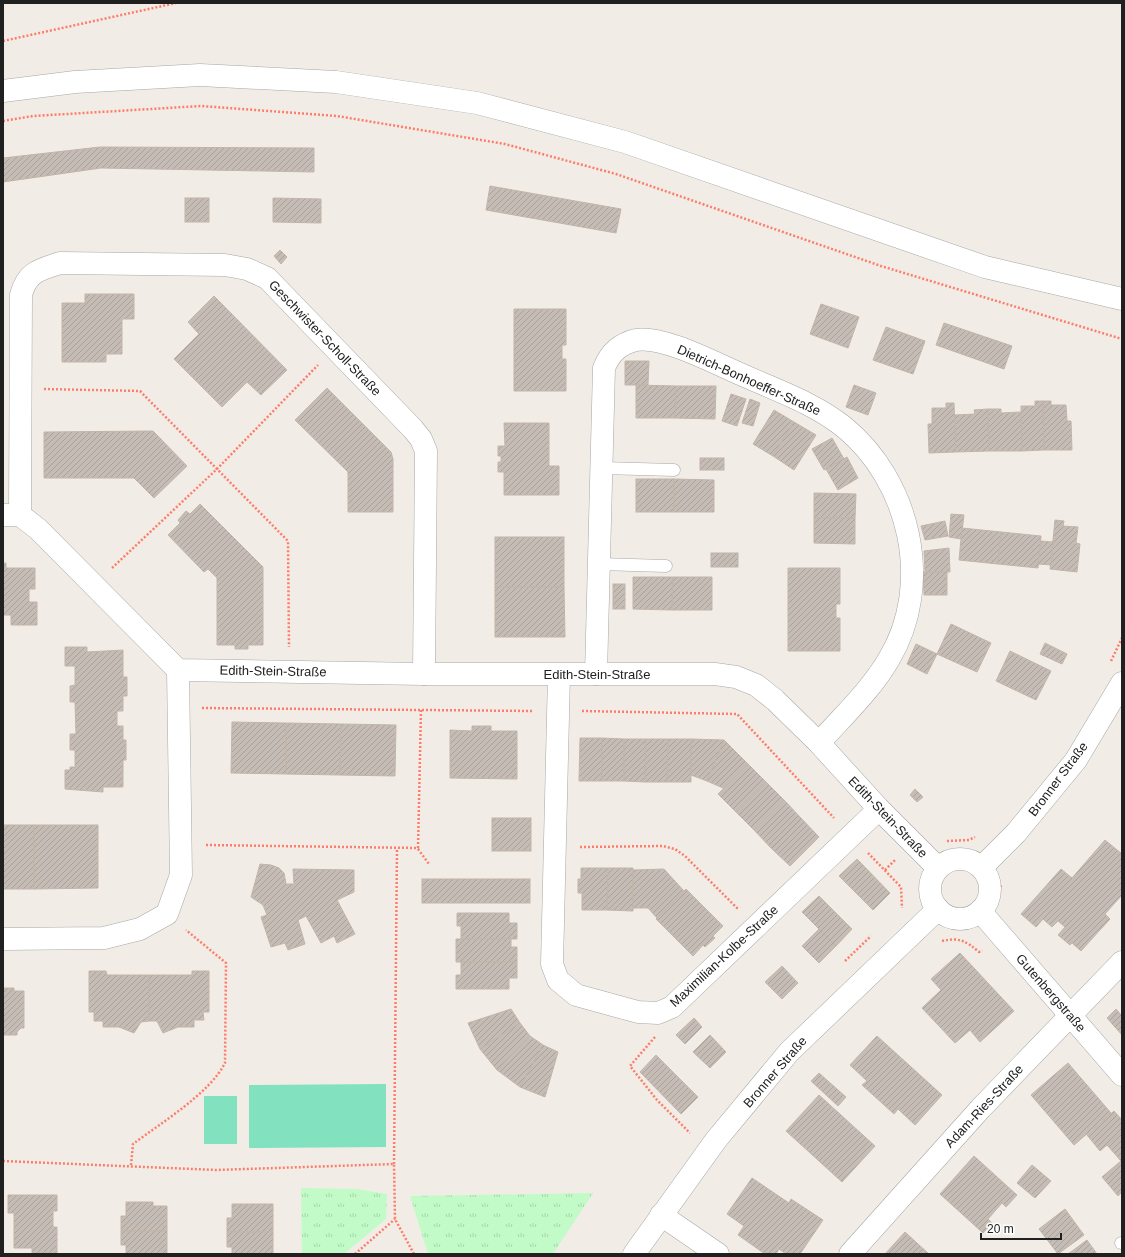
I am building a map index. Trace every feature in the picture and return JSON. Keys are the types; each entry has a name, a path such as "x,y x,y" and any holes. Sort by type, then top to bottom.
{"street":[{"path":"3,91 75,82 200,75 336,82 477,104 625,142 985,267 1122,299"},
{"name":"Geschwister-Scholl-Straße","path":"11,515 20,388 21,295 24,283 35,272 60,263 225,265 246,268 267,278 421,439 426,451 424,674"},
{"name":"Dietrich-Bonhoeffer-Straße","path":"596,674 604,368 609,356 620,345 637,340 665,342 814,406 844,427 870,451 886,475 899,501 906,521 912,573 910,602 902,630 890,659 873,683 819,743"},
{"path":"3,939 104,938 140,929 167,914 181,875 178,670 38,529 11,515"},
{"name":"Edith-Stein-Straße","path":"178,670 424,674 715,674 736,677 756,685 775,700 819,743 879,809 938,868"},
{"name":"Maximilian-Kolbe-Straße","path":"559,675 552,964 558,980 576,995 638,1012 658,1013 672,1007 879,809"},
{"name":"Bronner Straße","path":"982,867 1016,833 1072,766 1122,683"},
{"path":"964,858 974,861 982,867 988,875 990,894 987,904 980,912 972,917 962,919 945,915 938,909 930,893 930,884 933,875 938,868 945,862 964,858"},
{"name":"Bronner Straße","path":"634,1254 716,1140 789,1052 938,909"},
{"name":"Gutenbergstraße","path":"980,912 1122,1075"},
{"name":"Adam-Ries-Straße","path":"850,1254 981,1108 1122,962"},
{"path":"661,1215 718,1254"}],"lane":[{"path":"602,468 674,470"},
{"path":"599,564 666,566"}],"path":[{"path":"3,41 176,3"},
{"path":"3,121 32,116 201,106 337,116 505,144 616,174 880,266 1122,339"},
{"path":"94,585 217,469 335,348"},
{"path":"20,388 140,391 288,541 289,672"},
{"path":"1111,662 1122,638"},
{"path":"420,709 418,848 429,864"},
{"path":"941,837 947,841 969,840 976,836"},
{"path":"897,912 902,908 901,887 885,870 912,843"},
{"path":"181,844 418,848"},
{"path":"555,847 663,846 675,849 685,856 755,928"},
{"path":"397,848 394,1164 395,1219 414,1254"},
{"path":"999,900 1002,882"},
{"path":"131,1165 133,1144 196,1096 219,1075 226,1063 226,962 167,914"},
{"path":"854,951 876,932"},
{"path":"938,942 950,939 967,942 979,952 1000,934"},
{"path":"658,1013 654,1038 630,1066 657,1100 690,1133"},
{"path":"3,1161 131,1165 216,1170 394,1164"},
{"path":"355,1254 395,1219"}],"green space":[{"path":"386,1084 386,1147 249,1148 249,1085"},
{"path":"204,1096 237,1096 237,1144 204,1144"},
{"path":"301,1188 357,1189 387,1194 386,1219 344,1254 302,1254"},
{"path":"593,1193 553,1254 428,1254 410,1196"}],"building":[{"path":"100,147 314,148 314,172 101,168 3,182 3,158"},
{"path":"490,186 621,209 616,233 486,210"},
{"path":"185,198 209,198 209,222 185,222"},
{"path":"273,198 321,199 321,223 273,222"},
{"path":"280,250 287,257 281,264 274,256"},
{"path":"85,294 134,294 134,319 122,319 122,354 106,354 106,362 62,362 62,303 85,303"},
{"path":"214,296 287,370 261,395 247,382 222,407 174,359 199,334 188,322"},
{"path":"821,304 859,317 848,348 810,334"},
{"path":"514,309 566,309 566,345 562,345 562,359 566,359 566,391 514,391"},
{"path":"944,323 1012,346 1004,369 936,345"},
{"path":"886,327 925,341 913,374 873,360"},
{"path":"625,361 649,361 648,385 625,385"},
{"path":"636,385 676,386 675,418 636,418"},
{"path":"854,385 876,393 868,415 846,407"},
{"path":"676,386 716,386 715,419 675,418"},
{"path":"327,388 391,452 393,459 393,512 348,512 348,472 295,420"},
{"path":"731,394 746,399 737,426 722,421"},
{"path":"750,399 760,403 753,426 742,423"},
{"path":"1035,401 1043,401 1044,450 1022,451 1021,406 1035,406"},
{"path":"1043,401 1051,401 1051,405 1066,405 1067,421 1071,421 1072,450 1044,450"},
{"path":"946,403 954,403 956,452 929,453 928,424 932,424 932,408 946,408"},
{"path":"988,409 989,451 956,452 955,415 975,414 974,410"},
{"path":"988,409 1001,409 1001,413 1021,412 1022,451 989,451"},
{"path":"774,410 794,422 773,456 753,444"},
{"path":"794,422 816,435 794,470 773,456"},
{"path":"504,423 549,423 549,466 559,466 559,495 504,495 504,472 498,472 498,462 501,462 501,456 498,456 498,446 505,446"},
{"path":"153,431 187,466 154,498 134,478 44,478 44,432"},
{"path":"832,438 844,459 824,470 812,449"},
{"path":"847,457 858,478 838,490 826,469"},
{"path":"700,458 724,458 724,470 700,470"},
{"path":"636,479 674,479 674,512 636,512"},
{"path":"674,479 714,480 714,512 674,512"},
{"path":"814,493 856,494 855,518 814,518"},
{"path":"200,504 263,567 263,645 248,645 248,649 235,649 235,645 217,645 217,578 208,569 204,572 168,535 180,523 178,520 186,511 190,514"},
{"path":"951,514 964,515 961,539 949,537"},
{"path":"814,518 855,518 855,544 814,543"},
{"path":"1055,520 1064,521 1063,526 1078,527 1076,543 1080,544 1077,572 1050,569"},
{"path":"945,521 948,536 925,540 921,526"},
{"path":"962,528 1001,532 998,564 959,560"},
{"path":"1001,532 1041,536 1038,568 998,564"},
{"path":"495,537 564,537 564,587 495,587"},
{"path":"1041,541 1053,542 1051,565 1038,564"},
{"path":"949,548 950,572 925,572 924,551"},
{"path":"711,553 738,553 738,567 711,567"},
{"path":"3,563 6,563 6,568 35,568 35,589 29,589 29,602 37,602 37,625 11,625 11,615 3,615"},
{"path":"788,568 840,568 840,604 836,604 836,618 840,618 840,651 788,651"},
{"path":"923,572 947,572 947,595 924,595"},
{"path":"633,577 673,577 672,610 633,609"},
{"path":"673,577 712,577 712,610 672,610"},
{"path":"613,584 625,584 625,609 613,609"},
{"path":"495,587 564,587 565,637 495,637"},
{"path":"951,624 991,643 977,672 937,654"},
{"path":"1045,643 1067,654 1062,664 1040,654"},
{"path":"916,644 937,654 927,674 907,664"},
{"path":"65,647 87,647 87,652 123,650 123,677 127,677 127,696 123,696 123,711 117,711 117,726 123,726 123,740 126,740 126,760 123,760 123,787 103,787 103,792 65,789 65,770 70,770 70,767 75,767 75,750 70,750 70,734 76,734 75,702 70,702 70,686 75,685 75,666 65,666"},
{"path":"1010,651 1051,671 1036,700 996,681"},
{"path":"232,722 286,723 286,774 231,773"},
{"path":"286,723 341,724 340,775 286,774"},
{"path":"341,724 396,725 395,776 340,775"},
{"path":"472,726 491,726 491,731 517,731 517,779 450,778 450,730 472,731"},
{"path":"580,738 602,738 602,781 579,781"},
{"path":"602,738 624,739 624,781 602,781"},
{"path":"624,739 646,739 645,782 624,781"},
{"path":"646,739 668,739 667,782 645,782"},
{"path":"668,739 691,739 691,782 667,782"},
{"path":"691,739 724,740 707,781 691,775"},
{"path":"724,740 748,764 723,788 707,781"},
{"path":"748,764 766,782 736,812 718,794"},
{"path":"766,782 784,800 754,830 736,812"},
{"path":"915,789 923,797 917,802 910,795"},
{"path":"784,800 801,818 771,848 754,830"},
{"path":"492,818 531,818 531,851 492,851"},
{"path":"801,818 819,837 790,866 771,848"},
{"path":"3,825 34,825 34,889 3,889"},
{"path":"34,825 98,825 98,888 34,889"},
{"path":"1105,840 1122,854 1122,895 1105,914 1110,919 1081,951 1072,943 1070,945 1058,935 1065,927 1058,921 1052,927 1043,919 1036,927 1021,914 1061,869 1072,878"},
{"path":"857,859 890,893 873,910 839,876"},
{"path":"260,864 271,865 279,868 284,873 286,884 294,884 293,869 354,870 354,892 337,900 355,934 337,943 334,936 321,943 306,916 298,920 305,944 288,950 285,943 271,947 261,917 267,915 263,905 251,897"},
{"path":"581,868 608,868 607,910 582,910 582,893 578,893 578,879 581,879"},
{"path":"608,868 633,868 633,911 607,910"},
{"path":"664,869 684,891 657,918 648,908 633,908 633,870"},
{"path":"422,879 530,879 530,903 422,903"},
{"path":"686,889 704,907 674,937 656,919"},
{"path":"819,896 852,929 836,946 802,912"},
{"path":"704,907 723,926 713,936 715,938 705,947 703,945 693,956 674,937"},
{"path":"457,913 509,913 509,923 517,923 517,939 461,939 461,926 457,926"},
{"path":"819,929 836,946 819,963 802,946"},
{"path":"456,939 511,939 511,947 517,947 517,962 456,962"},
{"path":"960,953 1014,1011 980,1042 970,1030 955,1043 922,1008 941,990 931,979"},
{"path":"461,962 517,962 517,978 509,978 509,989 456,989 456,975 461,975"},
{"path":"782,966 798,983 782,999 765,982"},
{"path":"89,971 106,971 107,975 149,975 149,1021 141,1022 134,1033 119,1027 103,1027 103,1021 94,1021 94,1012 89,1012"},
{"path":"192,971 209,971 209,1012 203,1012 204,1020 194,1020 194,1027 178,1027 163,1033 157,1021 149,1021 149,975 192,975"},
{"path":"3,988 14,988 14,991 24,991 24,1028 21,1028 17,1032 17,1035 3,1035"},
{"path":"511,1009 520,1023 480,1049 468,1023"},
{"path":"1116,1009 1122,1016 1122,1035 1107,1018"},
{"path":"694,1018 702,1027 685,1044 676,1035"},
{"path":"520,1023 530,1036 497,1070 480,1049"},
{"path":"710,1035 726,1052 710,1068 693,1052"},
{"path":"530,1036 543,1045 520,1087 497,1070"},
{"path":"877,1036 942,1095 915,1125 898,1109 894,1114 862,1085 867,1081 850,1065"},
{"path":"543,1045 558,1052 545,1097 520,1087"},
{"path":"656,1055 698,1097 681,1114 640,1072"},
{"path":"1068,1063 1111,1113 1074,1145 1031,1095"},
{"path":"819,1073 846,1097 838,1106 811,1081"},
{"path":"819,1095 875,1146 842,1182 786,1131"},
{"path":"1114,1111 1122,1120 1122,1132 1100,1151 1087,1135"},
{"path":"1122,1132 1122,1160 1121,1161 1107,1145"},
{"path":"974,1156 1017,1195 1006,1207 1002,1203 988,1219 992,1223 983,1233 940,1194"},
{"path":"1122,1160 1122,1192 1118,1196 1102,1177"},
{"path":"1032,1165 1051,1181 1035,1198 1017,1183"},
{"path":"752,1178 789,1203 791,1199 823,1220 800,1254 786,1254 779,1249 776,1254 765,1254 738,1235 744,1226 727,1214"},
{"path":"8,1195 57,1195 57,1211 53,1211 53,1227 57,1227 57,1253 32,1253 32,1248 14,1248 14,1213 8,1213"},
{"path":"126,1202 153,1202 153,1206 167,1206 167,1231 121,1231 121,1216 126,1216"},
{"path":"232,1204 273,1204 273,1232 227,1232 227,1218 232,1218"},
{"path":"1065,1209 1084,1235 1058,1254 1039,1229"},
{"path":"121,1231 167,1231 167,1254 126,1254 126,1245 121,1245"},
{"path":"227,1232 273,1232 273,1254 232,1254 232,1247 227,1247"},
{"path":"905,1232 929,1254 885,1254"},
{"path":"1087,1240 1097,1254 1068,1254"}]}
